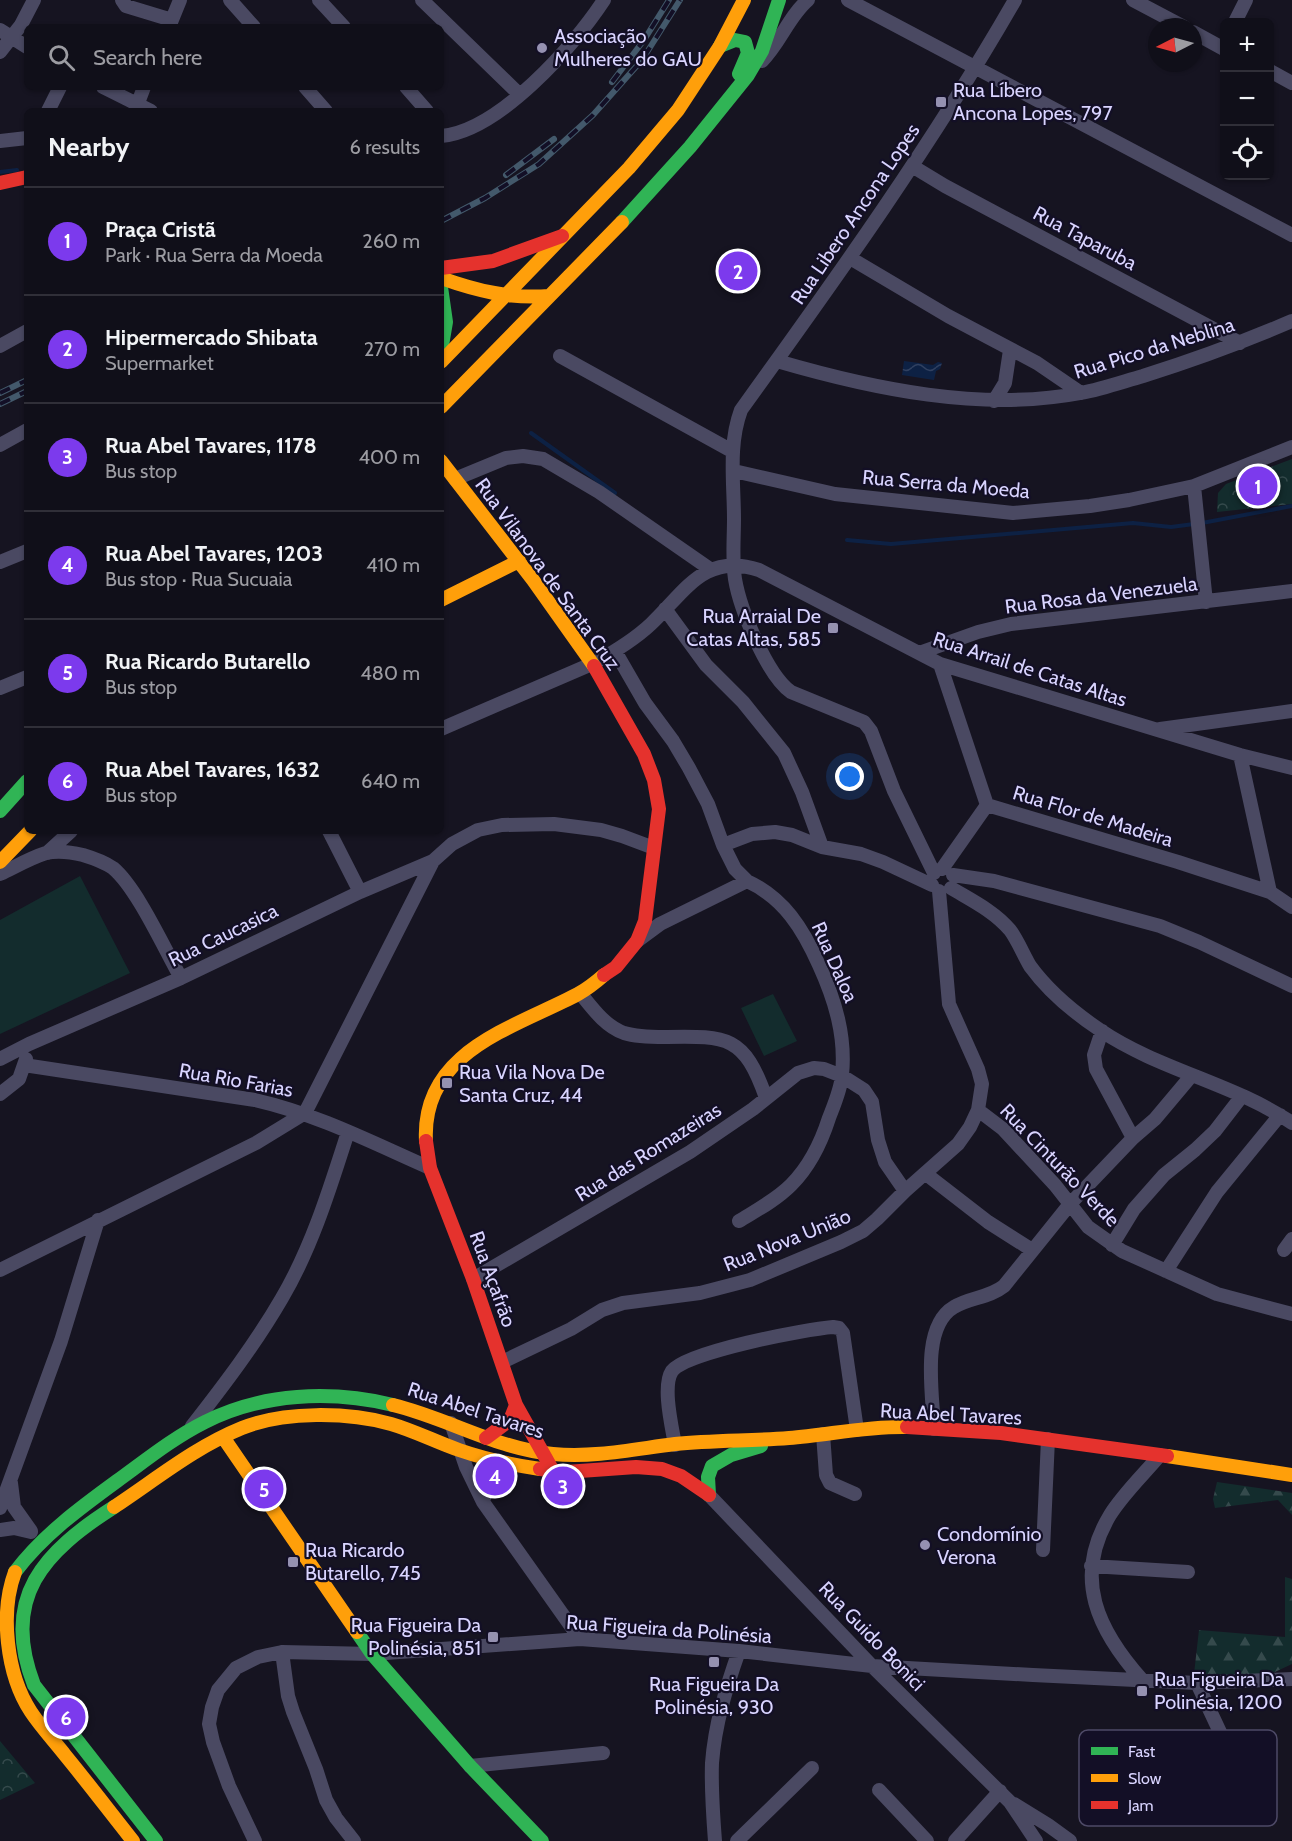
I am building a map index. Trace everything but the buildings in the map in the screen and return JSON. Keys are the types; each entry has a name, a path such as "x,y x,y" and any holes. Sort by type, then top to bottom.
{"street":[{"path":"0,52 34,0"},
{"path":"122,0 126,6 170,24 180,0"},
{"path":"230,0 251,24"},
{"path":"319,0 341,24"},
{"path":"422,0 520,95"},
{"path":"444,133 477,125 520,95 563,54 604,0"},
{"path":"444,359 506,297 650,144 678,110 720,46 744,0"},
{"path":"748,75 762,51 779,0"},
{"path":"444,404 643,201 748,75 769,54 795,14 808,0"},
{"path":"848,0 1292,235"},
{"name":"Rua Libero Ancona Lopes","path":"734,566 732,451 736,424 741,410 850,258 912,166 976,68 1015,0"},
{"path":"1133,0 1167,18"},
{"path":"1237,18 1246,0"},
{"path":"0,30 24,45"},
{"path":"1202,36 1220,44"},
{"path":"720,46 728,41 740,39 747,46 748,53 720,109"},
{"path":"1271,72 1292,83"},
{"path":"50,108 58,90"},
{"path":"108,90 136,107 143,90"},
{"path":"308,90 323,108"},
{"path":"409,90 424,108"},
{"path":"0,141 24,138"},
{"name":"Rua Taparuba","path":"912,166 945,186 1240,343"},
{"path":"0,183 24,178"},
{"path":"444,268 493,261 564,235"},
{"path":"850,258 948,316 1037,363 1081,393"},
{"path":"444,279 482,293 506,297 528,299 549,296"},
{"path":"444,308 446,322 444,334"},
{"name":"Rua Pico da Neblina","path":"777,361 847,380 899,390 994,401 1081,393 1176,365 1240,343 1292,321"},
{"path":"0,346 24,331"},
{"path":"994,401 1008,374 1010,350"},
{"path":"560,356 732,451"},
{"path":"0,445 24,432"},
{"name":"Rua Serra da Moeda","path":"734,471 835,494 1012,513 1099,505 1195,491 1292,447"},
{"path":"444,728 594,663 615,651 650,624 682,589 710,569 599,492 543,459 523,456 506,458 455,479"},
{"name":"Rua Vilanova de Santa Cruz","path":"430,1168 425,1126 429,1107 442,1079 457,1060 473,1047 580,993 616,967 637,941 645,921 658,809 657,790 643,751 594,663 444,465"},
{"path":"1195,491 1206,597"},
{"path":"0,562 24,552"},
{"path":"444,598 519,561"},
{"name":"Rua Cinturão Verde","path":"734,566 735,579 744,610 774,676 783,686 802,698 844,712 864,722 871,731 902,807 942,880 949,1004 982,1084 978,1110 1003,1129 1055,1185 1088,1227 1112,1245 1230,1299 1292,1314"},
{"name":"Rua Arrail de Catas Altas","path":"710,569 748,566 759,570 940,664 1240,755 1292,768"},
{"name":"Rua Rosa da Venezuela","path":"919,653 969,635 1011,624 1206,597 1292,591"},
{"path":"665,609 706,665 743,702 784,753 802,792 822,847"},
{"name":"Rua Daloa","path":"615,651 697,783 735,869 747,881 772,896 788,911 810,944 829,988 837,1015 842,1038 842,1076 825,1132 804,1170 775,1198 739,1221"},
{"name":"Rua Flor de Madeira","path":"940,664 987,805 1270,892 1292,907"},
{"path":"0,688 24,678"},
{"path":"1155,729 1292,711"},
{"path":"1240,755 1270,892"},
{"path":"0,811 24,784"},
{"path":"942,880 987,805"},
{"path":"0,1270 255,1143 305,1113 433,861 452,844 478,830 522,823 554,824 601,830 654,848"},
{"path":"723,845 752,834 775,832 792,835 822,847 871,858 942,880 999,919 1010,931 1029,964 1048,989 1102,1031 1135,1050 1242,1096 1286,1119 1217,1192 1166,1271"},
{"path":"0,862 27,834"},
{"path":"47,853 68,834"},
{"path":"331,834 360,892"},
{"path":"0,874 47,853 61,851 93,858 111,867 122,876 133,892 181,978"},
{"name":"Rua Caucasica","path":"0,1059 29,1044 181,978 360,892 433,861"},
{"path":"942,880 994,881 1160,926 1292,986"},
{"path":"637,941 660,924 747,881"},
{"path":"580,993 607,1024 624,1033 651,1037 707,1036 734,1045 746,1055 757,1072 766,1098"},
{"path":"1102,1031 1094,1055 1096,1069 1133,1138"},
{"path":"0,1094 19,1079 29,1044"},
{"name":"Rua Rio Farias","path":"24,1065 255,1100 305,1113 430,1168"},
{"name":"Rua das Romazeiras","path":"473,1279 690,1152 753,1109 798,1073 805,1070 824,1069 842,1076"},
{"path":"934,1429 931,1353 934,1333 939,1322 953,1307 999,1291 1013,1277 1070,1204 1133,1138 1155,1119 1192,1075"},
{"path":"842,1076 859,1085 872,1102 885,1162 905,1191"},
{"path":"1112,1245 1134,1209 1164,1175 1215,1131 1242,1096"},
{"name":"Rua Nova União","path":"502,1362 571,1329 602,1310 623,1303 714,1290 750,1280 863,1231 958,1144 978,1110"},
{"path":"189,1430 237,1366 283,1297 308,1244 348,1132"},
{"name":"Rua Açafrão","path":"430,1168 473,1279 516,1405 553,1471"},
{"path":"926,1174 988,1222 1032,1250"},
{"path":"0,1508 61,1341 99,1220"},
{"path":"675,1445 669,1402 669,1379 672,1371 679,1364 760,1340 832,1327 839,1328 843,1333 857,1430"},
{"name":"Rua Abel Tavares","path":"133,1841 31,1712 17,1689 10,1674 3,1644 1,1622 3,1586 44,1539 96,1496 189,1430 240,1408 314,1396 376,1400 451,1423 486,1438 543,1453 566,1455 675,1445 797,1438 901,1426 1048,1439 1292,1475"},
{"path":"486,1438 510,1420 516,1405"},
{"name":"Rua Abel Tavares","path":"156,1841 34,1685 27,1670 21,1639 22,1610 27,1592 37,1572 52,1555 77,1532 178,1463 223,1437 265,1421 284,1418 361,1417 397,1425 494,1460 553,1471 661,1469 689,1480 709,1496"},
{"path":"451,1423 459,1449 483,1502 580,1639"},
{"path":"823,1434 826,1474 830,1483 855,1494"},
{"path":"223,1437 372,1654 470,1766 542,1841"},
{"path":"709,1496 708,1471 712,1464 734,1454 797,1438"},
{"path":"1043,1550 1048,1439"},
{"path":"1143,1681 1124,1660 1105,1632 1094,1600 1091,1566 1096,1541 1111,1514 1160,1455"},
{"path":"483,1502 494,1460"},
{"path":"11,1478 14,1507 31,1531"},
{"name":"Rua Guido Bonici","path":"709,1496 872,1666 1000,1791 1036,1841"},
{"path":"0,1530 14,1528 31,1531 44,1539"},
{"path":"1091,1566 1188,1572"},
{"path":"3,1586 27,1592"},
{"name":"Rua Figueira da Polinésia","path":"255,1841 229,1785 213,1742 209,1724 218,1690 236,1668 252,1660 282,1652 372,1654 580,1639 739,1651 872,1666 1197,1683 1292,1679"},
{"path":"715,1841 712,1794 715,1736 720,1709 739,1651"},
{"path":"282,1652 288,1696 326,1800 336,1818 354,1841"},
{"path":"1197,1683 1219,1730"},
{"path":"470,1766 603,1753"},
{"path":"737,1841 812,1768"},
{"path":"879,1790 927,1841"},
{"path":"955,1841 1000,1791"},
{"name":"Rua Guido Bonici","path":"1010,1802 1070,1841"}],"green space":[{"path":"1292,459 1292,504 1217,512 1218,493 1226,484"},
{"path":"80,876 130,973 0,1034 0,920"},
{"path":"773,994 797,1041 764,1056 741,1008"},
{"path":"1217,1482 1292,1493 1292,1515 1278,1500 1215,1508 1213,1499"},
{"path":"1285,1577 1292,1579 1292,1664 1266,1676 1194,1674 1199,1630 1285,1637"},
{"path":"0,1741 35,1783 0,1800"}],"water":[{"path":"904,361 933,365 938,362 942,363 940,369 936,371 934,380 902,375"}],"waterway":[{"path":"0,172 17,170"},
{"path":"531,433 615,493"},
{"path":"1202,523 1292,506"},
{"path":"847,540 891,544 1133,523 1171,527 1194,524"}],"railway":[{"path":"612,82 644,40 669,0"},
{"path":"444,219 485,198 539,164 593,115 642,60 680,0"},
{"path":"506,175 554,139"},
{"path":"0,393 24,381"},
{"path":"0,404 24,392"}],"traffic: fast":[{"path":"622,222 690,147 748,75 762,51 779,0"},
{"path":"720,46 735,40 745,42 748,53 739,74"},
{"path":"444,308 446,322 444,334"},
{"path":"0,811 24,784"},
{"path":"15,1572 50,1534 76,1512 182,1435 227,1412 273,1400 297,1397 345,1397 393,1405"},
{"path":"709,1495 708,1477 712,1466 731,1455 761,1446"},
{"path":"114,1507 67,1541 49,1560 35,1580 26,1602 22,1626 25,1654 34,1685 156,1841"},
{"path":"357,1632 372,1654 470,1766 542,1841"}],"traffic: slow":[{"path":"444,359 629,168 678,110 720,46 744,0"},
{"path":"444,404 622,222"},
{"path":"444,279 494,293 549,296"},
{"path":"444,465 533,580 594,666"},
{"path":"444,598 519,561"},
{"path":"0,862 27,834"},
{"path":"426,1141 428,1110 439,1085 455,1064 476,1046 578,994 604,975"},
{"path":"393,1405 512,1446 568,1455 675,1444 789,1438 862,1429 907,1427"},
{"path":"114,1507 192,1454 225,1436 259,1422 296,1416 336,1416 374,1420 400,1427 479,1456 540,1469"},
{"path":"223,1437 357,1632"},
{"path":"1167,1456 1292,1475"},
{"path":"15,1572 8,1605 8,1643 11,1662 23,1697 39,1723 133,1841"}],"traffic: jam":[{"path":"0,183 24,178"},
{"path":"444,268 493,261 562,236"},
{"path":"594,666 644,754 654,780 659,809 645,921 637,941 616,967 604,975"},
{"path":"426,1141 430,1168 473,1279 516,1405 553,1471"},
{"path":"486,1438 510,1420 516,1405"},
{"path":"907,1427 1001,1433 1167,1456"},
{"path":"540,1469 566,1472 636,1467 662,1469 681,1476 709,1495"}],"place":[{"name":"Associação Mulheres do GAU","path":"542,48"},
{"name":"Rua Líbero Ancona Lopes, 797","path":"941,102"},
{"name":"Hipermercado Shibata","path":"738,271"},
{"name":"Praça Cristã","path":"1258,486"},
{"name":"Rua Arraial De Catas Altas, 585","path":"833,628"},
{"name":"Rua Vila Nova De Santa Cruz, 44","path":"447,1083"},
{"name":"Rua Abel Tavares, 1203","path":"495,1476"},
{"name":"Rua Abel Tavares, 1178","path":"563,1486"},
{"name":"Rua Ricardo Butarello","path":"264,1489"},
{"name":"Condomínio Verona","path":"925,1545"},
{"name":"Rua Ricardo Butarello, 745","path":"293,1562"},
{"name":"Rua Figueira Da Polinésia, 851","path":"493,1637"},
{"name":"Rua Figueira Da Polinésia, 930","path":"714,1662"},
{"name":"Rua Figueira Da Polinésia, 1200","path":"1142,1691"},
{"name":"Rua Abel Tavares, 1632","path":"66,1717"}]}
